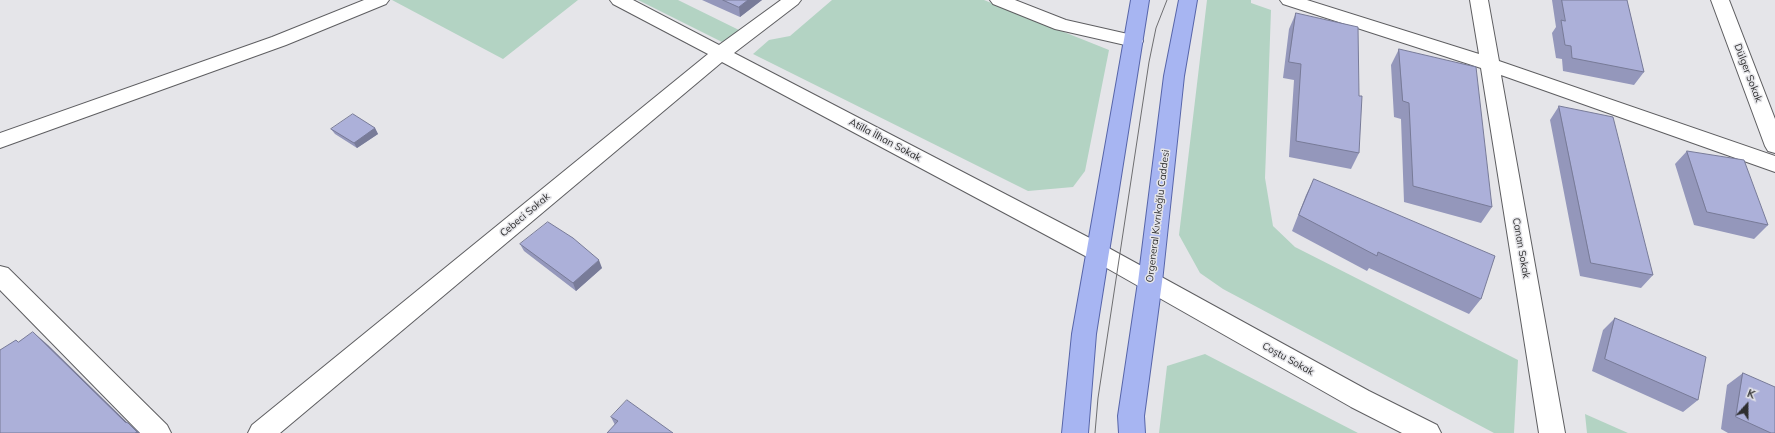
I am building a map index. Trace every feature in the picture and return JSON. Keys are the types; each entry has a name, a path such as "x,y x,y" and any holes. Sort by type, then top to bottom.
{"main road":[{"path":"1075,433 1084,334 1140,0"},
{"name":"Orgeneral Kıvrıkoğlu Caddesi","path":"1132,433 1130,416 1150,282 1174,76 1188,0"}],"street":[{"path":"0,141 279,41 380,0"},
{"name":"Atilla İlhan Sokak","path":"619,0 1097,252 1150,282"},
{"name":"Cebeci Sokak","path":"261,433 720,54 792,0"},
{"path":"999,0 1061,25 1134,41"},
{"path":"1289,0 1489,64 1775,164"},
{"name":"Canan Sokak","path":"1479,0 1552,433"},
{"name":"Dülger Sokak","path":"1720,0 1775,146"},
{"path":"0,275 158,433"},
{"name":"Coştu Sokak","path":"1150,282 1360,399 1428,433"}],"green space":[{"path":"392,0 578,0 503,59"},
{"path":"638,0 678,0 741,31 730,42 722,42"},
{"path":"832,0 984,0 1109,50 1085,171 1073,187 1028,191 753,54 769,40 790,36"},
{"path":"1207,0 1251,0 1251,3 1271,10 1265,178 1273,226 1295,247 1518,360 1514,433 1494,433 1223,289 1200,273 1179,235"},
{"path":"1205,354 1358,433 1159,433 1167,366"},
{"path":"1585,414 1628,433 1587,433"}],"building":[{"path":"723,0 748,0 739,7"},
{"path":"1562,0 1627,0 1644,72 1572,58 1571,46 1565,45 1561,20 1565,21"},
{"path":"1296,13 1358,27 1359,96 1362,96 1359,153 1296,141 1301,64 1289,62"},
{"path":"1399,49 1476,67 1492,207 1413,186 1409,103 1403,101"},
{"path":"1559,106 1613,117 1653,275 1591,263"},
{"path":"353,114 375,128 354,143 331,129"},
{"path":"1687,151 1744,160 1768,225 1707,212"},
{"path":"1314,179 1495,256 1481,299 1378,252 1377,256 1299,215"},
{"path":"548,222 573,238 599,260 573,283 520,244"},
{"path":"1615,318 1706,357 1698,400 1605,359"},
{"path":"33,332 137,432 0,433 0,350 16,340 18,342"},
{"path":"1743,373 1775,387 1775,433 1771,433 1736,417"},
{"path":"627,400 673,433 607,433 618,421 611,417"}],"tram line":[{"path":"1095,433 1098,398 1149,62 1156,28 1167,0"}]}
